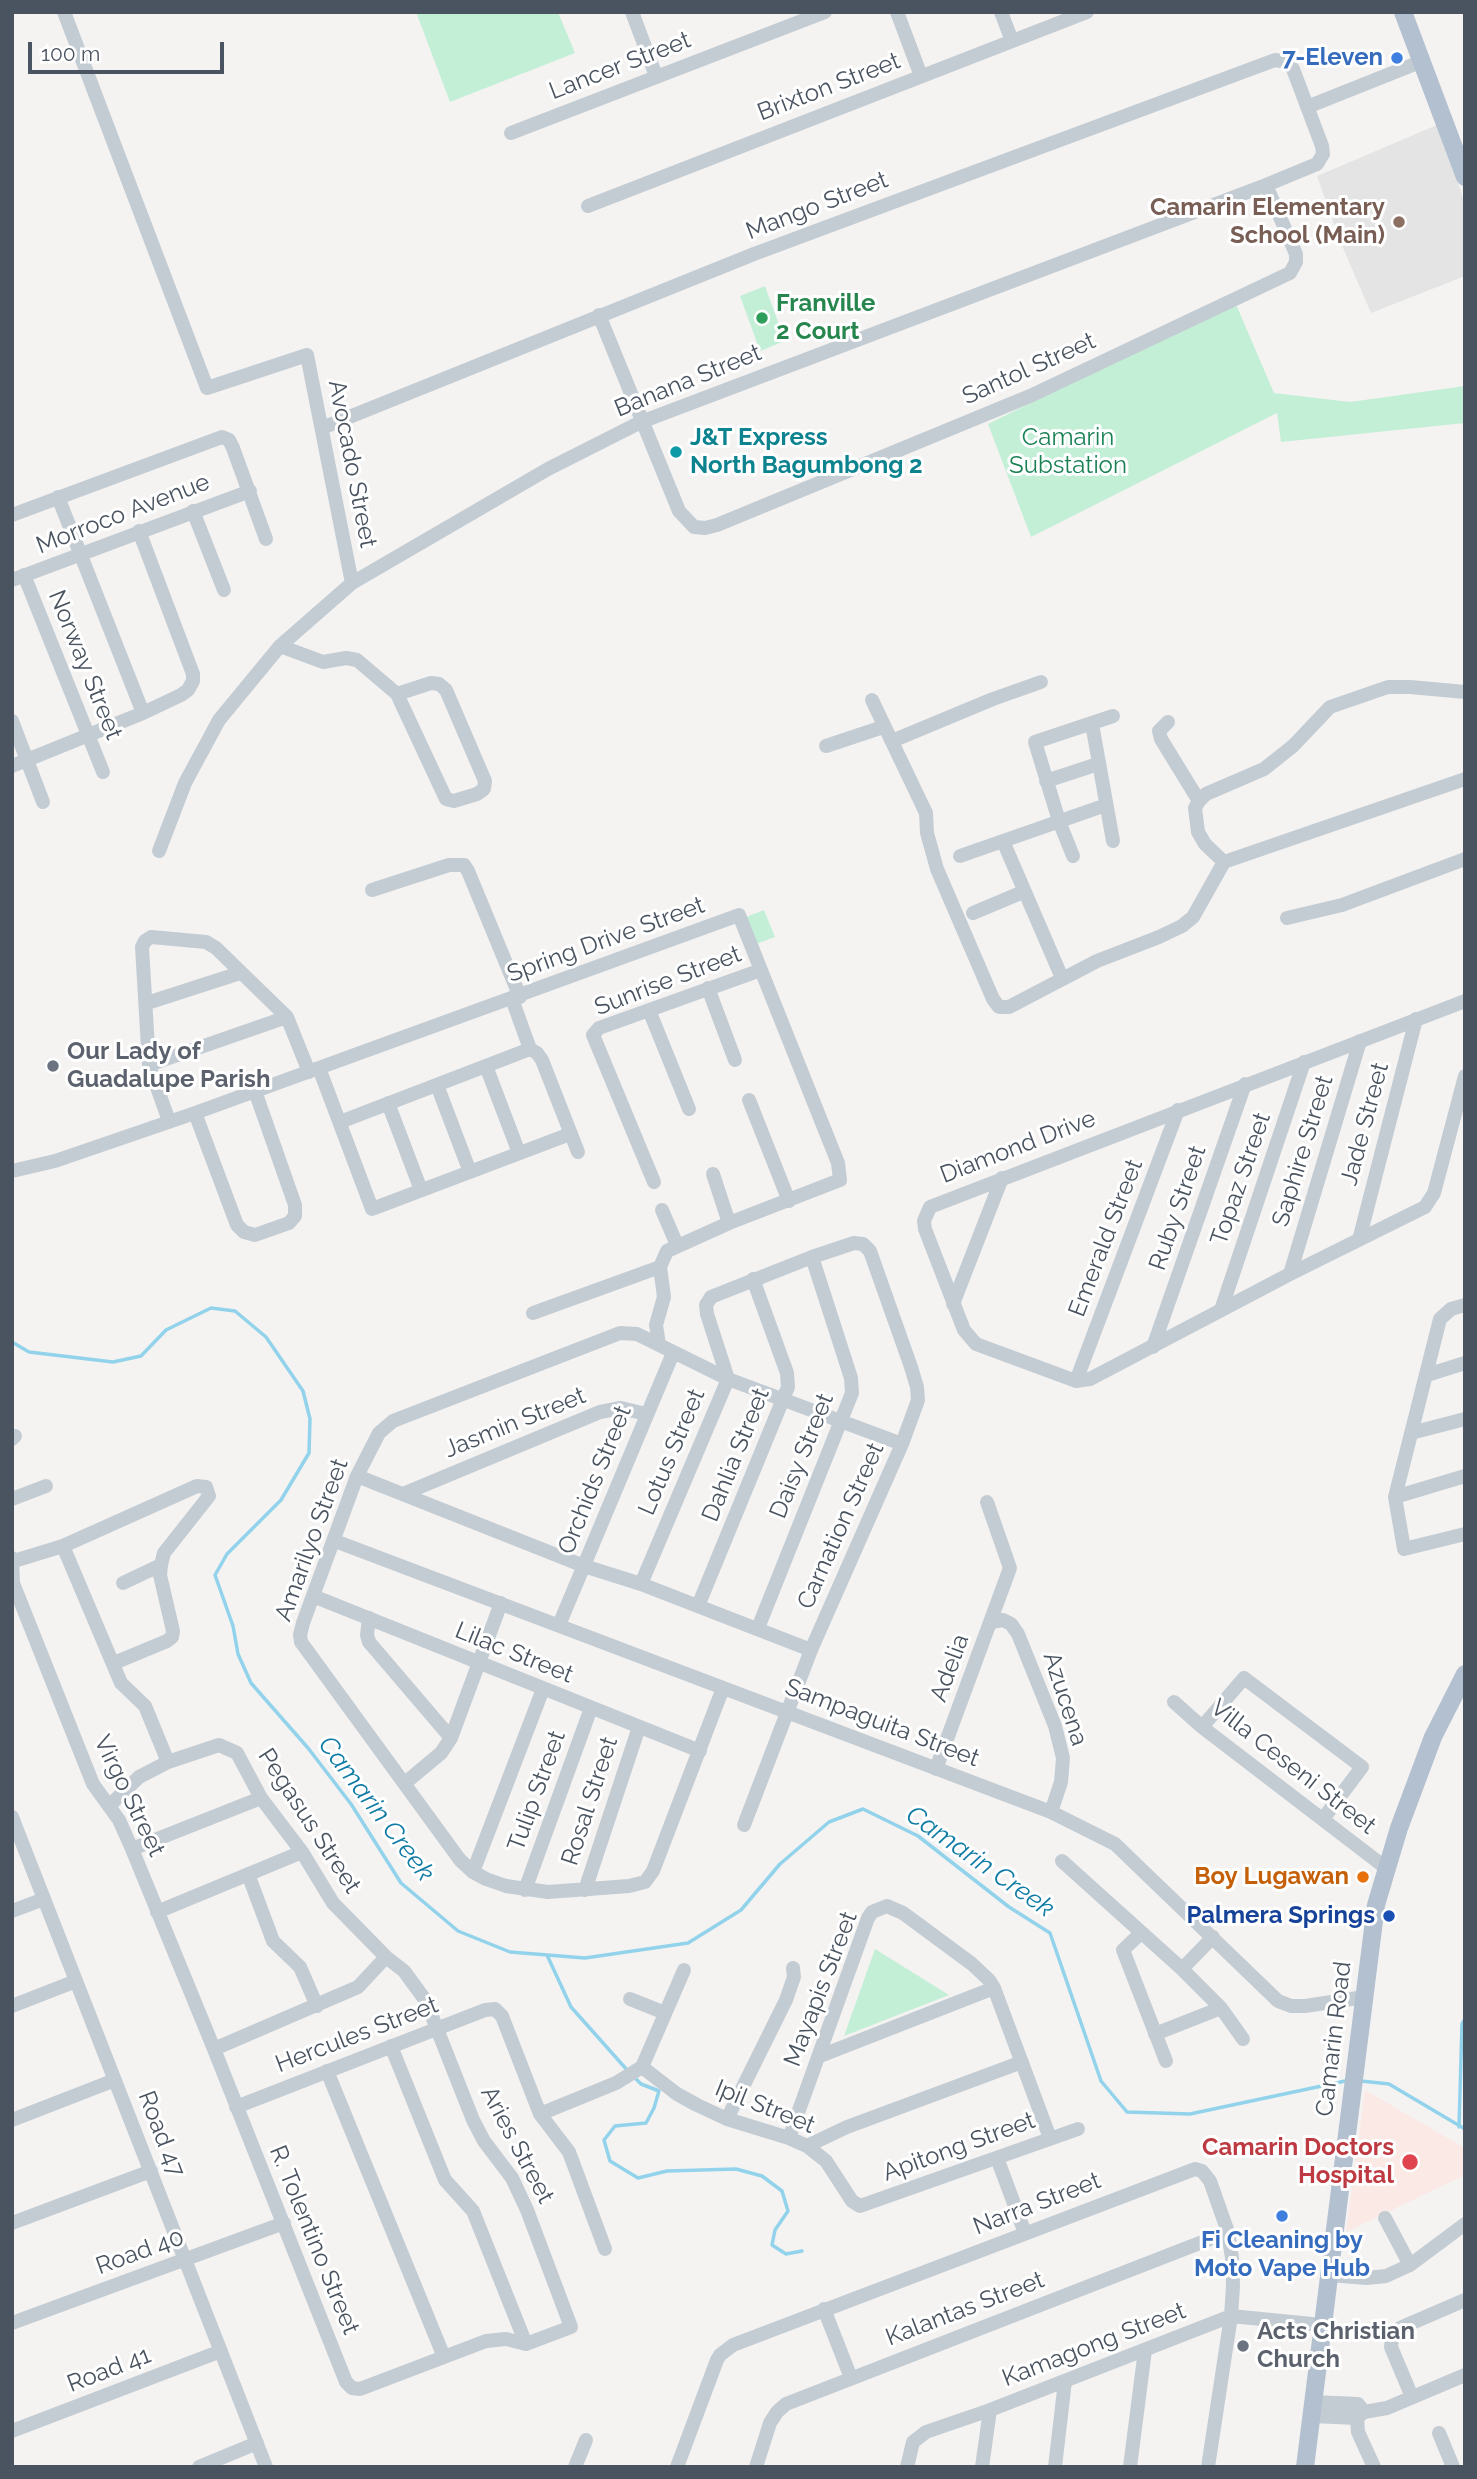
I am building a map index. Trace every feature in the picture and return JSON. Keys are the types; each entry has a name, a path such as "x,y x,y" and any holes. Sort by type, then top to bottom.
{"main road":[{"path":"1403,12 1465,177"},
{"name":"Camarin Road","path":"1305,2467 1376,1905 1385,1868 1433,1737 1465,1674"}],"street":[{"name":"Avocado Street","path":"64,12 207,388 307,355 352,583"},
{"path":"632,12 656,76"},
{"name":"Lancer Street","path":"511,133 825,12"},
{"path":"897,12 921,76"},
{"path":"1002,12 1012,41"},
{"name":"Brixton Street","path":"588,206 1087,12"},
{"name":"Mango Street","path":"321,428 767,249 1275,60 1287,62 1293,69 1307,107"},
{"path":"1307,107 1420,62"},
{"name":"Banana Street","path":"159,851 185,783 219,720 280,646 352,583 548,469 641,422 1313,166 1321,160 1322,146 1307,107"},
{"name":"Santol Street","path":"641,422 685,520 694,527 717,525 1030,396 1290,273 1296,262 1296,254 1266,186"},
{"path":"598,315 641,422"},
{"path":"12,515 222,437 229,440 266,539"},
{"name":"Morroco Avenue","path":"18,577 250,491"},
{"path":"58,497 143,713"},
{"path":"193,511 224,590"},
{"path":"12,766 143,713 188,690 193,674 139,531"},
{"name":"Norway Street","path":"18,577 103,772"},
{"path":"280,646 323,662 346,658 357,660 397,694 446,799 454,801 484,789 485,780 446,690 439,684 432,683 397,694"},
{"path":"892,741 1041,682"},
{"path":"1224,862 1205,844 1198,832 1195,808 1206,794 1264,769 1293,746 1330,707 1344,701 1388,687 1465,692"},
{"path":"872,700 926,814 927,834 937,869 993,999 999,1007 1009,1007 1097,961 1182,926 1193,918 1224,862 1465,779"},
{"path":"1073,856 1059,821 1035,742 1113,716"},
{"path":"12,721 43,802"},
{"path":"1168,722 1160,731 1161,739 1199,801"},
{"path":"1092,724 1113,841"},
{"path":"826,746 883,727"},
{"path":"1046,781 1098,764"},
{"path":"960,856 1105,805"},
{"path":"1003,841 1062,978"},
{"path":"1287,918 1342,905 1465,859"},
{"path":"372,890 449,864 464,865 516,998 530,1049 542,1060 578,1153"},
{"path":"972,913 1023,892"},
{"name":"Spring Drive Street","path":"12,1171 55,1161 195,1113 739,915 838,1163 840,1180 677,1245"},
{"path":"169,1121 149,1065 142,947 151,937 206,942 227,957 240,973 287,1017 340,1122 372,1209 570,1134"},
{"name":"Sunrise Street","path":"654,1182 593,1035 598,1028 761,970"},
{"path":"147,1003 240,973"},
{"path":"708,988 735,1060"},
{"name":"Diamond Drive","path":"1076,1381 976,1344 964,1330 953,1304 925,1229 925,1214 937,1203 1465,1001"},
{"path":"649,1010 689,1109"},
{"path":"149,1065 287,1017"},
{"name":"Jade Street","path":"1359,1240 1416,1019"},
{"name":"Saphire Street","path":"1290,1274 1360,1041"},
{"path":"340,1122 530,1049"},
{"name":"Topaz Street","path":"1221,1310 1304,1062"},
{"path":"486,1066 519,1153"},
{"path":"1076,1381 1090,1380 1290,1274 1419,1212 1431,1201 1465,1076"},
{"name":"Ruby Street","path":"1153,1347 1245,1084"},
{"path":"437,1085 470,1172"},
{"path":"195,1113 237,1225 244,1232 255,1235 289,1223 295,1216 295,1205 255,1091"},
{"path":"749,1100 789,1201"},
{"path":"388,1103 421,1190"},
{"name":"Emerald Street","path":"1076,1381 1178,1110"},
{"path":"713,1174 729,1223"},
{"path":"953,1304 1002,1178"},
{"path":"659,1344 656,1325 664,1297 660,1267 667,1251 677,1245 662,1210"},
{"name":"Carnation Street","path":"744,1825 811,1650 902,1444 918,1400 917,1387 870,1251 863,1244 854,1243 812,1257"},
{"path":"753,1279 812,1257"},
{"name":"Daisy Street","path":"758,1628 852,1394 851,1378 812,1257"},
{"path":"533,1312 660,1267"},
{"name":"Lotus Street","path":"641,1584 728,1379 706,1305 711,1297 753,1279"},
{"name":"Dahlia Street","path":"698,1606 788,1387 787,1373 753,1279"},
{"path":"1465,1305 1451,1309 1440,1319 1395,1497 1404,1549 1465,1534"},
{"name":"Amarilyo Street","path":"723,1688 653,1871 645,1882 585,1890 525,1890 486,1879 473,1872 460,1860 304,1650 300,1635 357,1476 379,1433 393,1421 607,1337 637,1334 728,1379 902,1444"},
{"name":"Orchids Street","path":"559,1625 673,1353"},
{"path":"1427,1376 1465,1363"},
{"name":"Jasmin Street","path":"403,1494 600,1412 621,1408 646,1414"},
{"path":"1411,1433 1465,1419"},
{"path":"357,1476 584,1566 641,1584 811,1650"},
{"path":"1395,1497 1465,1476"},
{"path":"12,1499 46,1486"},
{"path":"13,1559 63,1546 197,1486 206,1487 209,1496 164,1553 161,1565 160,1575 173,1631 172,1637 114,1663"},
{"name":"Adelia","path":"936,1769 1010,1568 987,1502"},
{"name":"Sampaguita Street","path":"335,1541 1051,1812 1115,1844 1278,2001 1291,2006 1305,2006 1364,1997"},
{"path":"63,1546 121,1683 145,1706 169,1762 139,1777 110,1805"},
{"name":"Virgo Street","path":"13,1559 13,1583 93,1784 110,1805 132,1849 236,2107"},
{"path":"123,1583 161,1565"},
{"name":"Lilac Street","path":"313,1596 700,1751"},
{"path":"405,1783 441,1753 451,1738 501,1604"},
{"path":"369,1618 369,1642 451,1738"},
{"name":"Azucena","path":"991,1622 1003,1620 1011,1624 1018,1634 1055,1726 1063,1758 1061,1782 1051,1812"},
{"path":"1202,1727 1244,1678 1362,1768 1323,1819"},
{"path":"473,1872 543,1689"},
{"name":"Villa Ceseni Street","path":"1174,1702 1202,1727 1385,1868"},
{"name":"Tulip Street","path":"525,1890 591,1708"},
{"name":"Rosal Street","path":"585,1890 639,1727"},
{"name":"Pegasus Street","path":"169,1762 219,1745 237,1753 261,1798 302,1852 333,1903 386,1957"},
{"path":"132,1849 261,1798"},
{"name":"Road 47","path":"12,1817 266,2467"},
{"path":"157,1912 302,1852"},
{"path":"1062,1861 1222,2008 1243,2039"},
{"path":"248,1874 273,1941 300,1967 317,2006"},
{"path":"12,1911 44,1899"},
{"name":"Mayapis Street","path":"789,2138 868,1918 887,1906 903,1913 972,1964 994,1988 1050,2138"},
{"path":"1141,1933 1123,1950 1166,2061"},
{"path":"1182,1969 1213,1937"},
{"path":"214,2049 358,1987 386,1957"},
{"name":"Aries Street","path":"386,1957 404,1971 426,2001 484,2141 512,2178 527,2210 571,2327 526,2344"},
{"path":"727,2119 786,2000 794,1977 793,1968"},
{"path":"606,2249 569,2152 540,2114 617,2083 642,2067 684,1969"},
{"path":"12,2006 76,1981"},
{"path":"820,2056 994,1988"},
{"path":"631,1999 665,2013"},
{"path":"1155,2034 1222,2008"},
{"name":"Hercules Street","path":"236,2107 485,2010 495,2010 502,2016 540,2114"},
{"path":"391,2046 445,2180 473,2211 526,2344"},
{"path":"807,2146 847,2127 1021,2062"},
{"name":"Ipil Street","path":"642,2067 677,2094 727,2119 807,2146 826,2161 856,2205"},
{"path":"327,2071 444,2357 486,2341 506,2339 526,2344"},
{"path":"12,2120 115,2080"},
{"name":"R. Tolentino Street","path":"236,2107 346,2382 352,2388 360,2389 444,2357"},
{"name":"Apitong Street","path":"856,2205 865,2206 1078,2129"},
{"path":"997,2158 1025,2233"},
{"name":"Narra Street","path":"677,2467 720,2355 740,2342 1195,2169 1202,2171 1210,2181 1228,2232 1233,2286 1231,2316 1208,2467"},
{"path":"12,2222 150,2171"},
{"path":"1385,2218 1410,2265"},
{"name":"Road 40","path":"12,2323 284,2223"},
{"path":"1328,2275 1377,2278 1410,2265 1465,2224"},
{"name":"Kalantas Street","path":"757,2467 770,2423 786,2404 1228,2232"},
{"path":"1412,2397 1391,2347 1392,2336 1400,2328 1465,2300"},
{"path":"824,2309 851,2378"},
{"name":"Kamagong Street","path":"906,2467 910,2450 918,2437 1231,2316 1322,2325"},
{"path":"1130,2467 1145,2350"},
{"name":"Road 41","path":"12,2431 221,2351"},
{"path":"1312,2409 1361,2415 1387,2408 1465,2375"},
{"path":"1055,2467 1065,2381"},
{"path":"982,2467 990,2410"},
{"path":"1361,2415 1361,2438 1374,2467"},
{"path":"1439,2433 1453,2467"},
{"path":"575,2467 586,2440"},
{"path":"199,2467 257,2443"}],"shaded area":[{"name":"Camarin Elementary School (Main)","path":"1437,125 1465,203 1465,276 1371,313 1340,241 1317,176"},
{"name":"Camarin Doctors Hospital","path":"1365,2090 1465,2148 1465,2175 1346,2232"}],"green space":[{"path":"416,12 558,12 575,53 450,102"},
{"name":"Franville 2 Court","path":"765,286 785,341 760,351 740,296"},
{"name":"Camarin Substation","path":"1235,302 1274,393 1350,402 1465,386 1465,423 1281,442 1277,413 1031,537 988,424"},
{"path":"764,910 775,937 756,944 746,917"},
{"path":"875,1949 949,1995 844,2036"}],"waterway":[{"name":"Camarin Creek","path":"12,1342 29,1352 113,1362 141,1356 166,1330 211,1308 235,1311 266,1337 303,1391 310,1419 309,1453 281,1500 227,1554 215,1575 233,1626 238,1654 251,1683 308,1748 351,1804 401,1883 458,1931 510,1952 585,1958 688,1943 741,1910 780,1864 829,1822 863,1809 918,1836 1009,1907 1050,1933 1101,2081 1127,2112 1190,2114 1350,2080"},
{"path":"547,1955 571,2007 628,2071"},
{"name":"Camarin Creek","path":"1459,2127 1462,2024 1465,2019"},
{"path":"633,2076 641,2084 659,2091 646,2123 615,2126 604,2140 610,2161 638,2178 667,2171 736,2169 762,2176 782,2191 788,2211 775,2230 772,2245 786,2254 802,2251"},
{"name":"Camarin Creek","path":"1361,2081 1389,2084 1465,2129"}],"place":[{"name":"7-Eleven","path":"1397,58"},
{"name":"Camarin Elementary School (Main)","path":"1399,222"},
{"name":"Franville 2 Court","path":"762,318"},
{"name":"J&T Express North Bagumbong 2","path":"676,452"},
{"name":"Our Lady of Guadalupe Parish","path":"53,1066"},
{"name":"Boy Lugawan","path":"1363,1877"},
{"name":"Palmera Springs","path":"1389,1916"},
{"name":"Camarin Doctors Hospital","path":"1410,2162"},
{"name":"Fi Cleaning by Moto Vape Hub","path":"1282,2216"},
{"name":"Acts Christian Church","path":"1243,2346"}]}
